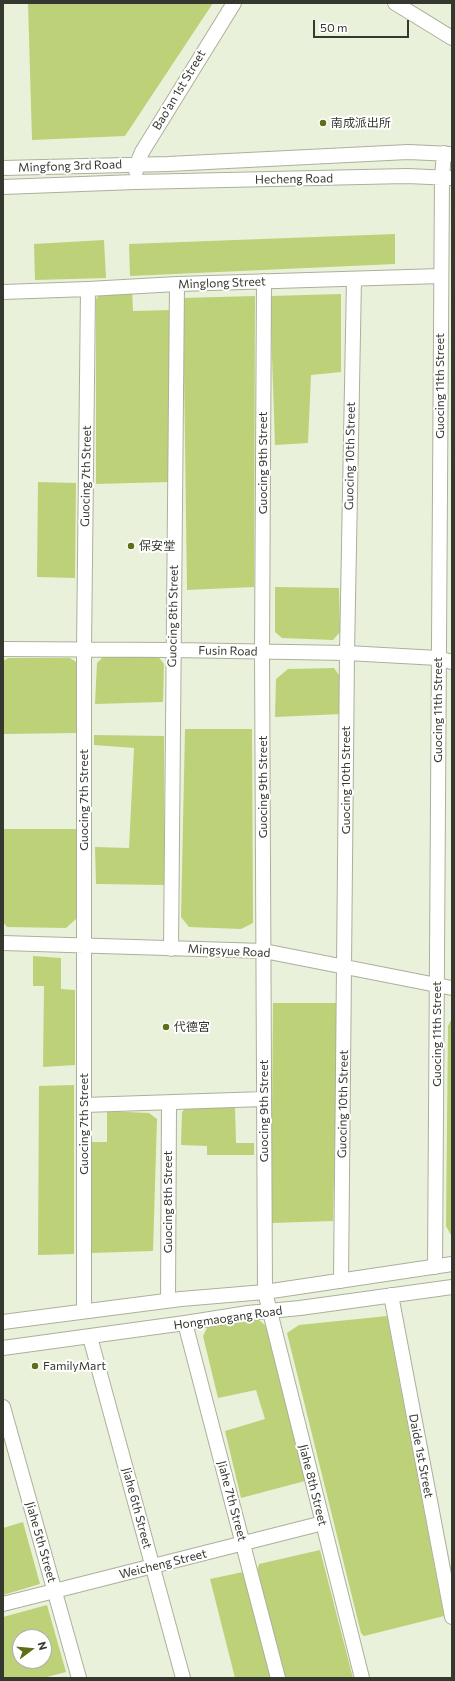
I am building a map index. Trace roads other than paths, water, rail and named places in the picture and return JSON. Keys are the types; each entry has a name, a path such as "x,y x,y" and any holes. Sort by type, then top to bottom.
{"street":[{"name":"Bao'an 1st Street","path":"135,182 137,164 142,152 234,3"},
{"path":"396,3 452,38"},
{"name":"Hecheng Road","path":"137,164 408,152 448,154"},
{"name":"Guocing 11th Street","path":"435,1267 437,985 445,660 441,276 448,154"},
{"name":"Mingfong 3rd Road","path":"3,168 137,164"},
{"name":"Hecheng Road","path":"135,182 400,176 447,178"},
{"name":"Mingfong 3rd Road","path":"3,187 135,182"},
{"name":"Minglong Street","path":"3,292 177,284 441,276"},
{"name":"Guocing 10th Street","path":"341,1281 346,654 354,279"},
{"name":"Guocing 9th Street","path":"264,281 262,652 265,1292"},
{"name":"Guocing 8th Street","path":"171,948 177,284"},
{"name":"Guocing 7th Street","path":"84,1311 84,650 88,289"},
{"name":"Fusin Road","path":"3,649 173,650 346,654 445,660"},
{"name":"Mingsyue Road","path":"3,943 264,951 452,988"},
{"path":"84,1105 264,1099"},
{"name":"Guocing 8th Street","path":"168,1300 169,1103"},
{"name":"Hongmaogang Road","path":"3,1322 168,1300 265,1292 452,1264"},
{"name":"Hongmaogang Road","path":"3,1348 452,1286"},
{"name":"Jiahe 8th Street","path":"265,1292 362,1678"},
{"name":"Daide 1st Street","path":"391,1295 452,1617"},
{"name":"Jiahe 7th Street","path":"185,1323 278,1678"},
{"name":"Jiahe 6th Street","path":"90,1337 183,1678"},
{"name":"Jiahe 5th Street","path":"3,1407 79,1678"},
{"name":"Weicheng Street","path":"3,1604 323,1523"}],"place":[{"name":"南成派出所","path":"323,123"},
{"name":"保安堂","path":"131,546"},
{"name":"代德宮","path":"166,1027"},
{"name":"FamilyMart","path":"35,1366"}]}
